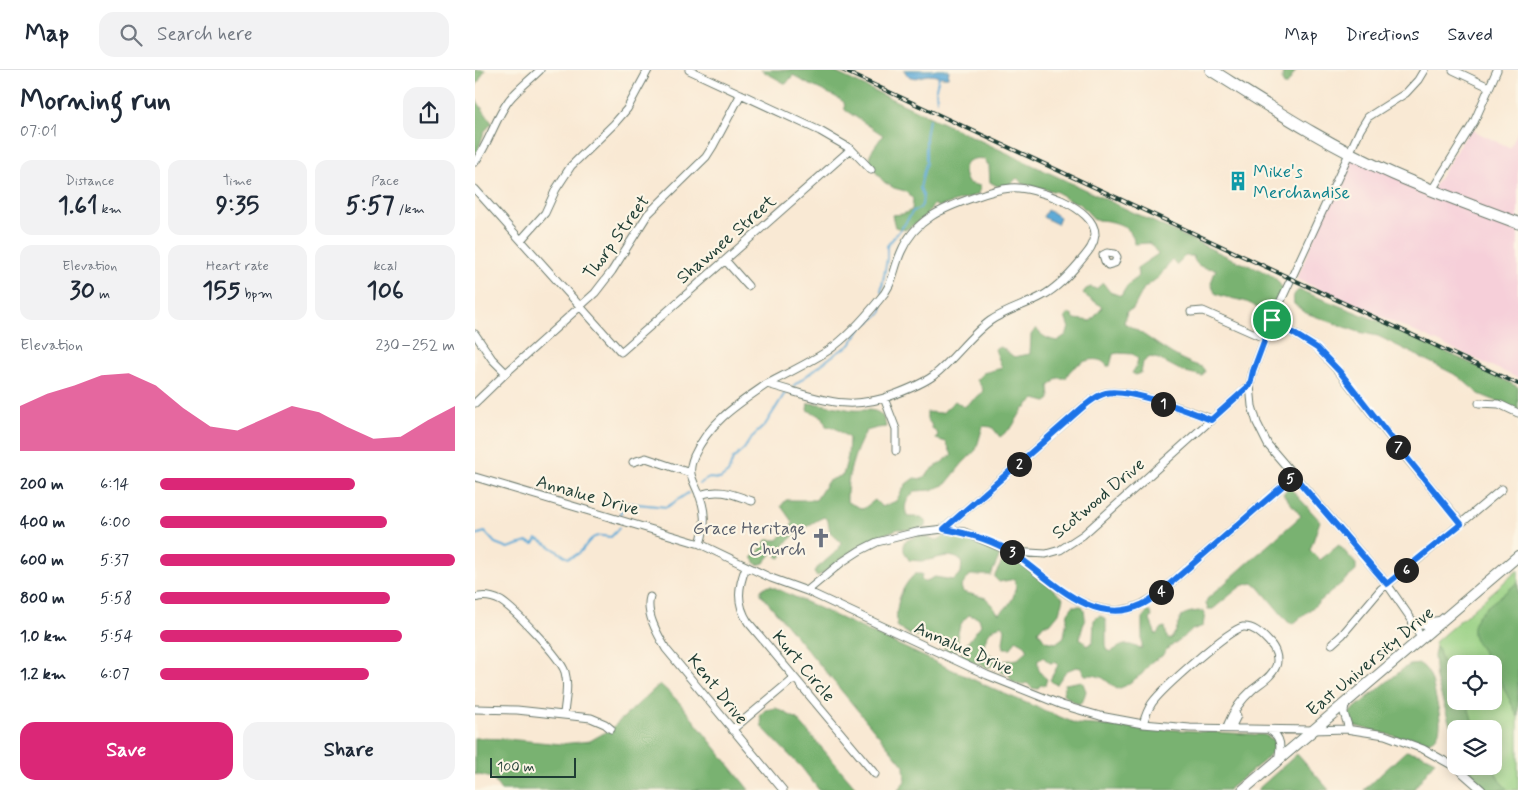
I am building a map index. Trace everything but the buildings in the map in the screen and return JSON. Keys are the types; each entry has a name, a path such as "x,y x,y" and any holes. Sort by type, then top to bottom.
{"main road":[{"path":"1211,70 1311,132 1349,153 1393,174 1518,223"},
{"name":"East University Drive","path":"1243,790 1518,556"},
{"path":"1414,623 1440,622"}],"street":[{"path":"475,162 490,138 508,102 540,70"},
{"path":"521,240 538,224 556,189 571,166 627,109 648,70"},
{"path":"689,70 820,131 851,150 871,170"},
{"path":"1421,639 1414,623 1387,584 1263,437 1254,414 1250,385 1264,338 1360,130 1368,117 1406,93 1424,70"},
{"path":"1453,70 1489,87"},
{"path":"1432,190 1474,122 1497,70"},
{"name":"Thorp Street","path":"475,403 595,293 612,271 648,214 706,157 741,94"},
{"name":"Shawnee Street","path":"580,306 621,352 851,150"},
{"path":"701,544 705,529 705,516 690,473 700,443 709,430 734,408 767,384 830,348 855,326 887,291 909,235 923,221 940,210 990,192 1010,188 1036,190 1055,197 1084,213 1089,218 1095,235 1092,247 1071,272 1052,290 991,320 933,375 917,386 884,398 853,404 840,404 767,384"},
{"path":"475,189 580,306"},
{"path":"1092,247 1103,254"},
{"path":"725,260 748,286"},
{"path":"1191,312 1203,312 1264,338"},
{"path":"1272,320 1317,348 1340,372 1461,524"},
{"path":"475,334 492,360 506,373"},
{"name":"Scotwood Drive","path":"807,591 859,550 897,536 944,529 964,532 1011,552 1046,554 1060,550 1072,544 1250,385"},
{"path":"944,529 1083,407 1106,393 1120,392 1211,420"},
{"path":"884,398 896,429 896,451"},
{"path":"1479,403 1499,404 1518,413"},
{"path":"633,462 647,458 690,473"},
{"path":"1011,552 1050,582 1083,603 1102,610 1121,611 1141,606 1157,595 1294,476"},
{"name":"Annalue Drive","path":"475,477 701,544 784,584 807,591 1024,691 1062,705 1100,716 1143,724 1190,728 1349,729 1385,735 1404,741 1457,768 1482,790"},
{"path":"1332,644 1381,589 1502,489"},
{"path":"699,495 716,491 729,493 752,501"},
{"name":"Kurt Circle","path":"746,567 739,592 742,613 875,774"},
{"path":"475,598 487,596 499,600 510,608 551,652 563,668 565,674 567,687 564,714"},
{"name":"Kent Drive","path":"650,597 649,607 654,624 666,649 783,790"},
{"path":"1143,724 1151,704 1160,694 1221,640 1237,629 1243,627 1250,628 1261,634 1270,643 1276,654 1277,661 1273,673 1248,694 1232,715 1227,724 1229,728"},
{"path":"732,730 794,678"},
{"path":"1345,703 1344,713 1349,729"},
{"path":"475,709 564,714 591,718 611,729"},
{"path":"1266,729 1275,734 1279,740 1278,760"}],"shaded area":[{"path":"1470,129 1510,148 1518,131 1518,378 1297,279 1349,153 1432,190"}],"green space":[{"path":"475,70 485,70 475,88"},
{"path":"761,70 830,70 1239,262 1271,275 1278,281 1281,288 1281,297 1267,321 1263,319 1258,309 1253,305 1215,293 1211,283 1216,269 1205,268 1199,265 1193,256 1185,256 1176,265 1172,259 1159,277 1144,288 1133,309 1127,311 1124,323 1181,359 1202,367 1205,371 1202,376 1182,371 1159,359 1150,357 1143,362 1141,373 1136,375 1132,373 1138,359 1133,354 1113,354 1110,366 1098,360 1085,361 1073,368 1066,378 1057,378 1049,386 1050,399 1046,402 1035,399 1029,403 1012,427 1000,437 992,427 983,426 976,450 946,484 931,490 915,491 906,503 906,513 908,517 921,517 926,521 925,527 909,530 898,529 874,538 816,576 814,571 839,549 841,542 830,532 828,521 824,517 790,539 783,547 783,555 780,558 773,552 764,563 757,565 752,557 760,550 766,540 778,540 793,523 781,506 786,500 816,500 828,481 843,475 848,456 849,438 835,428 826,426 823,417 807,410 808,403 852,410 873,411 882,416 886,427 866,431 858,448 849,474 847,502 863,509 875,500 882,507 896,501 906,484 914,478 922,479 952,455 946,442 936,439 938,434 927,419 927,412 942,413 955,401 964,407 982,393 983,389 977,380 983,373 1002,368 995,349 1001,347 1014,357 1030,354 1031,335 1036,328 1045,337 1057,341 1066,335 1069,328 1065,317 1069,314 1075,319 1091,321 1102,308 1083,293 1086,289 1091,287 1096,289 1103,283 1110,292 1121,296 1127,286 1138,276 1137,268 1158,254 1150,243 1134,244 1130,232 1120,224 1095,220 1080,204 1067,199 1057,192 1023,184 1017,178 1010,185 997,186 990,182 989,166 984,159 973,159 964,168 968,183 980,186 977,195 938,207 934,204 921,219 909,228 905,230 895,227 892,215 903,214 912,210 913,199 905,191 894,188 884,182 870,162 871,152 883,135 845,110 844,102 834,96 793,75 786,84"},
{"path":"1283,70 1296,70 1287,85 1284,85 1282,81"},
{"path":"475,98 492,123 484,132 478,151 475,154"},
{"path":"1299,290 1378,321 1518,387 1518,410 1479,394 1458,376 1378,336 1359,332 1306,313 1294,304 1294,296"},
{"path":"1288,488 1320,521 1310,550 1320,560 1339,545 1356,564 1356,571 1293,624 1288,622 1257,585 1252,583 1241,586 1213,609 1208,609 1207,599 1301,516 1283,494"},
{"path":"918,535 937,540 944,536 957,537 981,545 1000,555 991,575 970,575 961,587 963,592 986,598 999,614 1010,603 1016,584 1015,579 999,582 994,577 1004,558 1020,562 1028,567 1063,598 1059,613 1050,624 1044,624 1038,631 1045,641 1056,643 1064,637 1068,613 1073,606 1082,606 1084,610 1085,619 1080,639 1083,640 1086,646 1093,642 1094,620 1099,616 1103,617 1106,621 1106,650 1111,652 1125,645 1142,648 1142,618 1147,612 1150,612 1152,616 1150,620 1156,635 1161,628 1165,627 1167,638 1171,639 1181,616 1204,611 1203,626 1192,630 1165,651 1162,656 1151,662 1142,674 1125,686 1117,689 1103,678 1085,675 1081,668 1076,667 1066,671 1057,684 1053,683 1050,680 1058,665 1055,662 1050,663 1043,657 1038,660 1038,666 1041,673 1047,679 1045,685 1041,685 1037,689 1032,688 1027,683 1020,685 1012,682 1008,672 1001,672 998,667 1003,661 1018,659 1028,650 1025,645 1016,640 1011,648 1004,648 1005,629 1002,625 997,626 991,631 982,649 994,657 995,664 987,668 982,664 965,661 962,656 962,650 981,625 979,618 969,615 963,621 958,633 959,646 954,652 948,651 939,644 929,642 923,637 910,635 897,626 898,604 902,591 915,574 922,574 921,579 924,582 935,577 953,580 961,573 962,561 957,558 947,556 921,561 909,560 904,551 904,542"},
{"path":"1518,570 1518,790 1487,790 1476,775 1502,775 1502,720 1454,720 1452,710 1502,710 1502,655 1447,655 1447,687 1441,659 1434,643"},
{"path":"1518,583 1518,717 1502,684 1502,655 1485,655 1473,634 1475,622 1482,611"},
{"path":"771,586 1000,692 1077,724 1265,735 1274,740 1275,749 1264,761 1228,790 898,790 905,781 904,766 761,594 761,590"},
{"path":"1436,647 1447,669 1447,710 1469,710 1472,720 1449,720 1436,678 1434,656"},
{"path":"1420,664 1430,675 1438,705 1440,726 1435,738 1422,743 1351,725 1349,713 1403,669 1410,665"},
{"path":"1082,681 1086,691 1083,701 1078,704 1063,694 1065,684"},
{"path":"660,684 679,702 749,790 501,790 492,778 475,774 475,738 561,744 590,741 611,729"},
{"path":"776,708 797,719 858,790 819,790 802,768 762,727 760,715 765,710"},
{"path":"1406,751 1421,754 1435,761 1413,790 1364,790"},
{"path":"1297,754 1329,790 1257,790"},
{"path":"1472,775 1497,775 1508,790 1485,790"}],"water":[{"path":"904,70 949,70 948,77 928,75 916,78 908,76"},
{"path":"1047,210 1060,217 1057,224 1043,217"}],"waterway":[{"path":"937,100 936,88 939,77"},
{"path":"881,292 887,259 887,246 913,211 919,209 922,205 923,195 920,188 926,162 926,137 929,119"},
{"path":"793,386 850,345 862,327 880,314 882,304"},
{"path":"699,484 709,478 720,479 728,473 733,459 765,425 785,393"},
{"path":"620,514 627,503 667,507 688,493"},
{"path":"475,535 485,532 495,543 508,548 527,542 534,544 537,539 568,558 578,554 594,537 611,537 619,528"}],"railway":[{"path":"842,70 1518,384"}],"place":[{"name":"Mike's Merchandise","path":"1238,181"},
{"name":"Grace Heritage Church","path":"821,538"}],"route":[{"path":"1272,320 1317,348 1340,372 1461,524 1387,584 1294,476 1157,595 1141,606 1121,611 1102,610 1083,603 1050,582 1011,552 964,532 944,529 1083,407 1106,393 1120,392 1198,414 1211,420 1250,385 1264,338 1272,320"}]}
